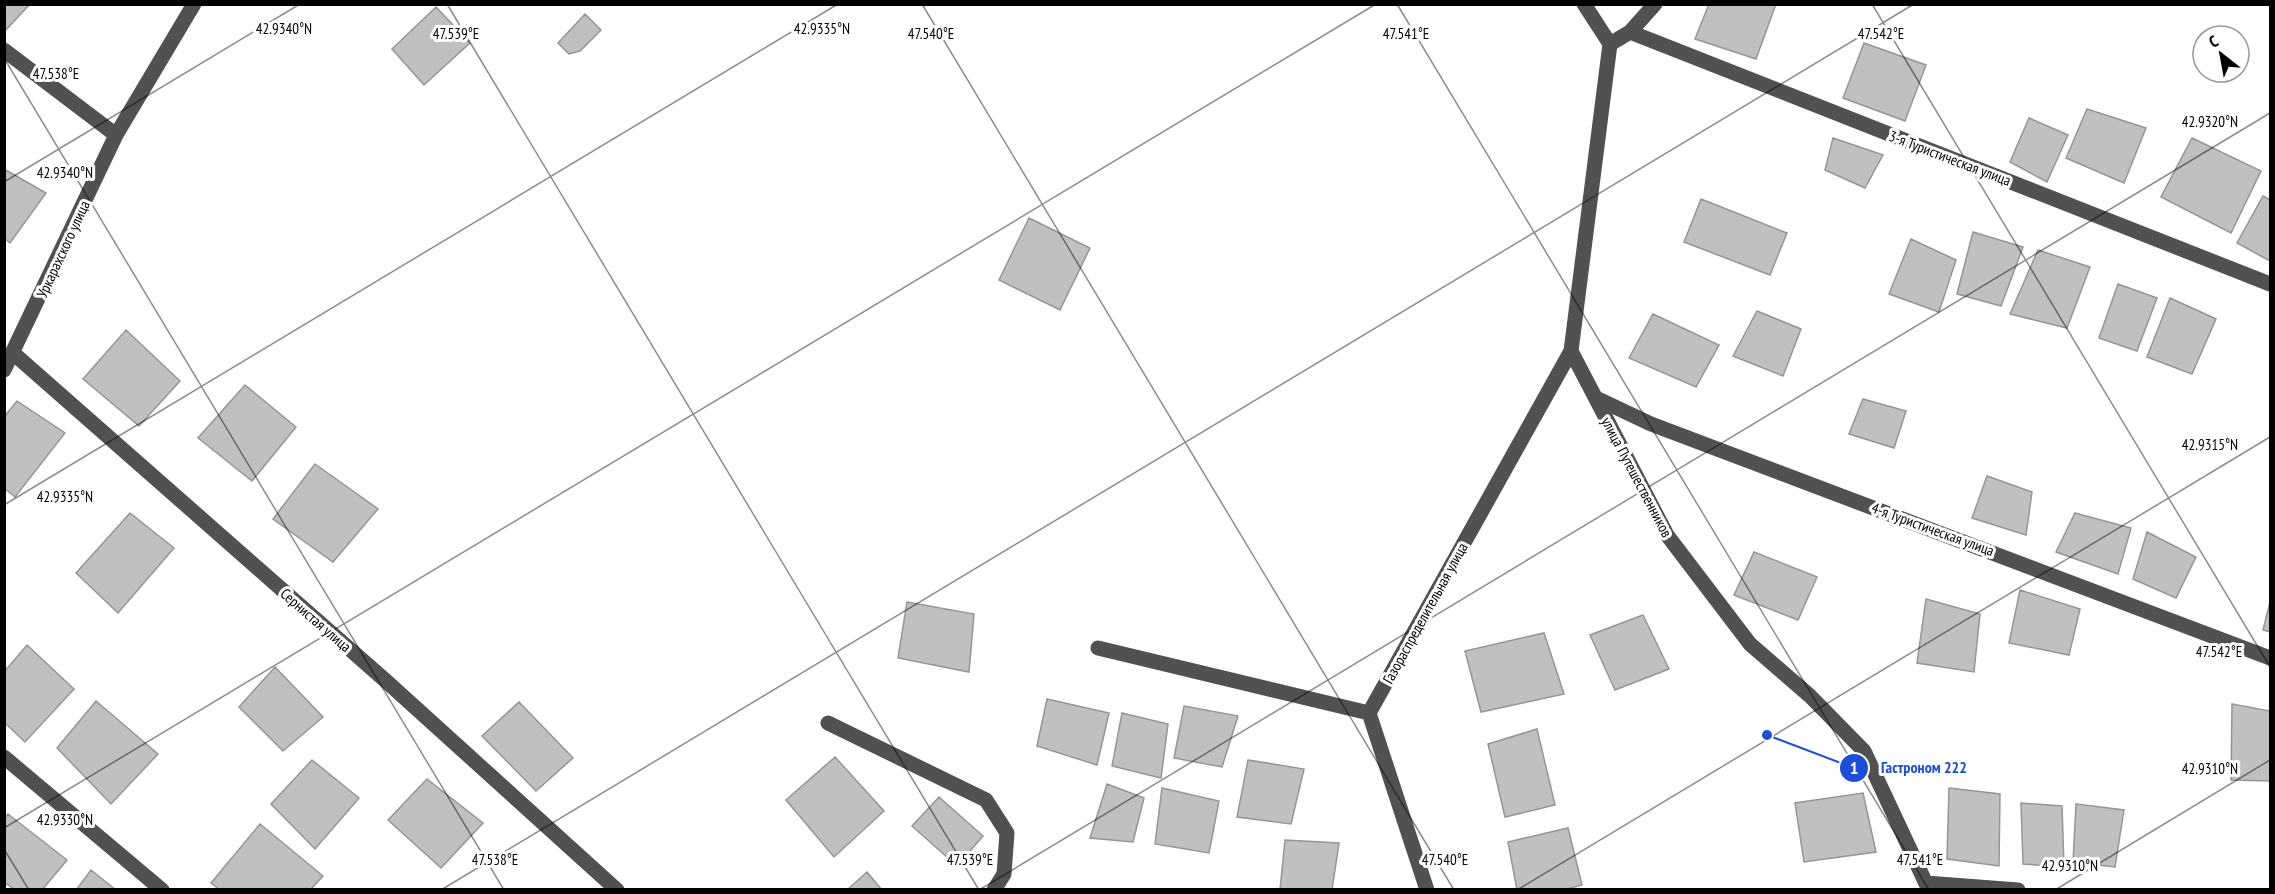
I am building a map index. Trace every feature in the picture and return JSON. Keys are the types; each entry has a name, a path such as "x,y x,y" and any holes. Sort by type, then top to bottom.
{"street":[{"name":"Уркарахского улица","path":"5,369 116,135 194,4"},
{"path":"1571,351 1610,44 1584,4"},
{"path":"1610,44 1630,32 1655,4"},
{"name":"3-я Туристическая улица","path":"1630,32 2271,284"},
{"path":"4,50 116,135"},
{"name":"улица Путешественников","path":"1571,351 1667,536 1750,644 1810,696 1864,751 1928,886"},
{"name":"Газораспределительная улица","path":"1369,713 1571,351"},
{"name":"Сернистая улица","path":"13,353 395,689 617,890"},
{"name":"4-я Туристическая улица","path":"1596,398 1650,424 2271,658"},
{"path":"1098,648 1369,713 1426,890"},
{"path":"828,723 986,800 1006,833 1004,874 994,890"},
{"path":"4,756 162,890"},
{"path":"1928,886 2018,890"}],"building":[{"path":"4,4 30,4 5,31 4,31"},
{"path":"1709,4 1776,4 1756,59 1695,39"},
{"path":"436,7 470,43 424,85 392,49"},
{"path":"585,14 601,30 580,51 569,54 558,43"},
{"path":"1864,43 1926,65 1905,121 1843,98"},
{"path":"2087,109 2146,128 2124,183 2066,158"},
{"path":"2029,118 2068,135 2047,182 2010,162"},
{"path":"1833,138 1883,155 1865,188 1825,170"},
{"path":"2192,138 2261,171 2231,233 2161,197"},
{"path":"4,169 46,193 10,243 4,238"},
{"path":"2263,196 2270,200 2270,261 2237,243"},
{"path":"1701,199 1787,233 1770,275 1684,242"},
{"path":"1029,218 1090,248 1060,310 999,280"},
{"path":"1973,232 2023,247 2001,306 1957,294"},
{"path":"1911,239 1956,260 1939,312 1889,294"},
{"path":"2038,250 2090,267 2067,328 2010,314"},
{"path":"2118,284 2157,298 2137,351 2099,338"},
{"path":"2170,298 2216,319 2192,374 2147,357"},
{"path":"1757,311 1801,329 1783,376 1733,356"},
{"path":"1653,314 1719,345 1696,387 1629,358"},
{"path":"126,330 180,381 139,426 83,379"},
{"path":"245,385 296,427 252,481 198,438"},
{"path":"1863,399 1906,411 1894,448 1849,434"},
{"path":"17,401 65,433 15,497 4,488 4,417"},
{"path":"315,464 378,509 333,562 273,519"},
{"path":"1987,476 2032,492 2026,535 1972,518"},
{"path":"130,513 174,548 118,613 76,573"},
{"path":"2075,513 2131,528 2118,574 2056,552"},
{"path":"2147,532 2196,557 2176,598 2133,579"},
{"path":"1754,552 1817,577 1798,620 1734,595"},
{"path":"2020,590 2080,609 2069,655 2009,643"},
{"path":"1926,599 1980,614 1974,672 1917,663"},
{"path":"907,602 974,614 969,672 898,658"},
{"path":"2270,602 2270,632 2263,630"},
{"path":"1643,615 1669,669 1615,690 1590,635"},
{"path":"1544,633 1564,694 1481,712 1465,651"},
{"path":"27,645 74,689 25,742 4,722 4,672"},
{"path":"275,667 323,717 283,751 239,707"},
{"path":"1047,699 1109,713 1097,765 1037,746"},
{"path":"96,701 158,754 111,804 57,748"},
{"path":"519,702 573,758 536,791 482,736"},
{"path":"2232,704 2270,711 2270,781 2231,780"},
{"path":"1184,706 1238,716 1222,767 1174,758"},
{"path":"1122,713 1168,724 1161,778 1112,766"},
{"path":"1537,729 1555,805 1505,817 1488,744"},
{"path":"835,757 884,811 834,857 786,800"},
{"path":"312,760 359,798 315,849 271,804"},
{"path":"1248,760 1304,769 1291,824 1237,817"},
{"path":"427,779 483,823 441,868 388,820"},
{"path":"1107,784 1144,798 1133,842 1090,838"},
{"path":"1162,788 1219,801 1209,853 1155,844"},
{"path":"1949,788 2000,794 1999,866 1947,859"},
{"path":"1863,793 1876,852 1804,862 1795,803"},
{"path":"939,797 983,836 957,866 912,826"},
{"path":"2021,803 2062,806 2064,867 2023,864"},
{"path":"2076,804 2124,810 2115,867 2073,862"},
{"path":"8,814 67,860 42,890 15,890 4,882 4,819"},
{"path":"260,824 323,876 310,890 220,890 211,883"},
{"path":"1568,828 1582,885 1563,890 1517,890 1508,842"},
{"path":"1285,840 1339,843 1332,890 1280,890"},
{"path":"91,870 116,890 76,890"},
{"path":"867,872 882,890 847,890"}],"place":[{"name":"Гастроном 222","path":"1767,735"}]}
